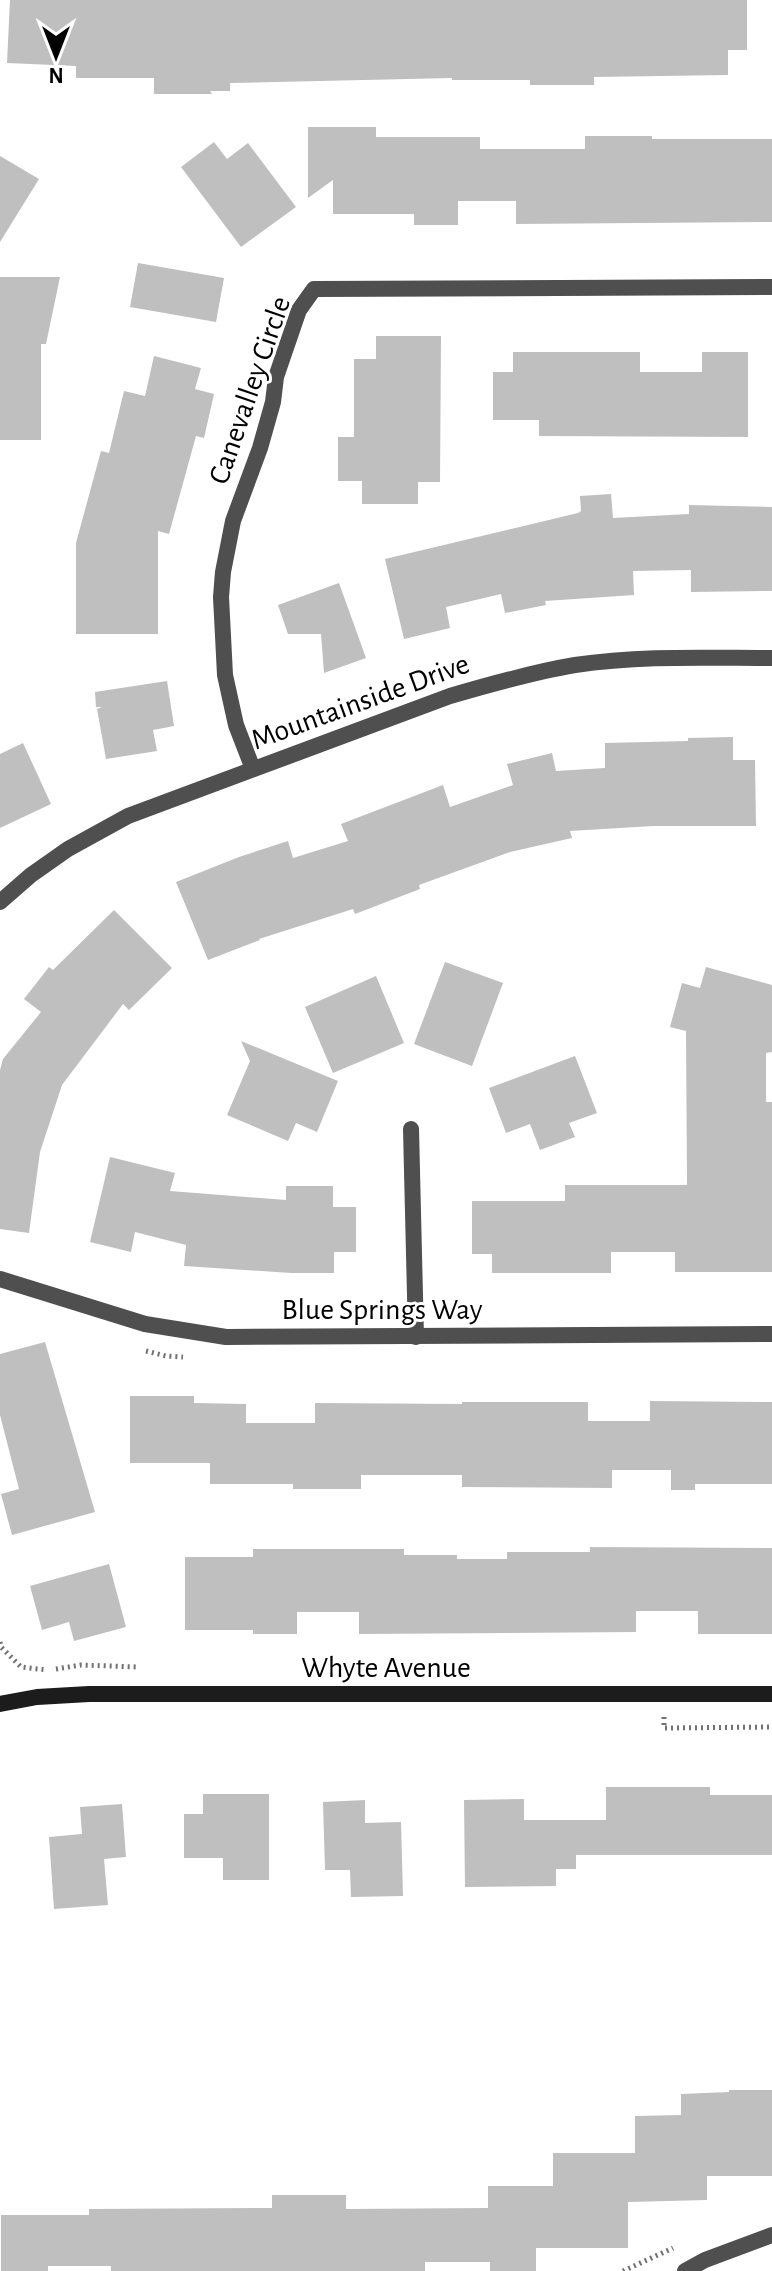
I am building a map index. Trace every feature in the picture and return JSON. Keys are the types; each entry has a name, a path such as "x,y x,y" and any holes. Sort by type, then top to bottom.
{"street":[{"name":"Canevalley Circle","path":"253,769 236,725 225,675 221,597 223,572 233,521 260,448 273,402 276,377 299,310 314,289 772,287"},
{"name":"Mountainside Drive","path":"0,902 68,849 128,816 450,696 499,681 576,665 653,658 772,658"},
{"path":"411,1129 416,1337"},
{"name":"Blue Springs Way","path":"0,1279 145,1324 226,1337 772,1334"},
{"name":"Whyte Avenue","path":"0,1704 37,1697 89,1694 772,1694"},
{"path":"685,2271 705,2260 772,2235"}],"building":[{"path":"10,0 747,0 747,50 728,50 728,75 594,77 594,85 530,85 530,80 452,78 230,83 230,91 210,91 212,94 154,94 154,78 76,78 76,66 7,63"},
{"path":"308,127 376,127 376,137 480,137 480,149 585,149 585,136 772,139 772,222 516,224 516,201 458,201 458,225 414,225 414,214 333,214 333,180 308,198"},
{"path":"214,142 227,159 248,143 296,207 241,247 181,167"},
{"path":"0,156 39,179 0,242"},
{"path":"138,263 224,278 216,322 130,307"},
{"path":"0,277 60,277 46,344 41,344 41,440 0,440"},
{"path":"376,336 441,336 440,482 418,482 418,504 362,504 362,481 338,481 338,437 354,437 354,359 376,359"},
{"path":"513,352 640,352 640,372 702,372 702,352 748,352 748,437 539,436 539,420 493,420 493,372 513,372"},
{"path":"154,356 201,368 195,389 214,394 204,438 196,436 169,534 158,531 158,634 76,634 76,543 101,451 109,453 124,391 145,396"},
{"path":"611,494 613,518 689,514 689,505 772,507 772,591 691,592 691,570 633,571 634,595 545,601 546,605 505,613 501,594 446,607 450,628 404,639 385,559 578,513 581,511 580,496"},
{"path":"339,583 366,658 324,673 321,634 288,634 278,605"},
{"path":"167,681 174,726 153,730 157,751 106,759 97,709 102,707 96,707 95,692"},
{"path":"733,737 733,760 755,760 756,826 653,826 570,831 572,838 510,852 419,885 420,889 355,914 353,909 259,939 208,960 176,882 288,841 293,858 348,841 341,824 443,785 450,807 513,785 507,764 552,753 556,771 605,768 605,743"},
{"path":"23,743 51,804 0,828 0,754"},
{"path":"114,910 172,968 129,1010 123,1004 62,1085 40,1152 29,1233 0,1229 0,1070 3,1059 41,1012 24,999 49,967 53,970"},
{"path":"445,962 503,983 472,1066 414,1044"},
{"path":"706,967 772,985 772,1052 766,1053 766,1102 772,1102 772,1272 675,1272 675,1252 611,1252 611,1273 492,1273 492,1254 472,1254 472,1201 565,1201 565,1185 687,1185 686,1031 670,1027 682,983 700,988"},
{"path":"376,976 404,1043 333,1073 305,1007"},
{"path":"241,1041 338,1081 317,1132 296,1123 288,1141 227,1115 250,1061"},
{"path":"575,1056 597,1113 569,1123 575,1137 540,1150 530,1124 506,1133 489,1088"},
{"path":"110,1157 175,1173 170,1191 286,1200 286,1186 333,1186 333,1207 356,1207 356,1252 334,1252 334,1273 291,1273 184,1266 186,1245 135,1232 131,1252 90,1242"},
{"path":"45,1342 95,1512 12,1535 1,1494 19,1489 0,1415 0,1354"},
{"path":"130,1396 194,1396 194,1403 246,1404 246,1423 315,1423 315,1403 588,1402 588,1421 650,1421 650,1401 772,1402 772,1484 695,1484 695,1490 671,1490 671,1470 612,1470 612,1488 462,1487 462,1475 361,1475 361,1489 293,1489 293,1484 210,1484 210,1463 130,1463"},
{"path":"590,1547 772,1548 772,1634 698,1634 698,1611 636,1611 636,1632 359,1634 359,1612 297,1612 297,1634 253,1634 253,1630 185,1630 185,1557 253,1557 253,1549 404,1549 404,1555 507,1559 507,1552 590,1552"},
{"path":"109,1564 126,1627 74,1641 69,1622 42,1630 30,1586"},
{"path":"606,1787 710,1787 710,1795 772,1795 772,1855 576,1855 576,1869 556,1869 556,1886 465,1887 464,1800 524,1799 524,1820 606,1820"},
{"path":"203,1794 269,1794 269,1880 223,1880 223,1858 184,1858 184,1814 203,1814"},
{"path":"365,1800 365,1823 401,1822 403,1896 351,1897 350,1870 325,1870 323,1802"},
{"path":"122,1804 126,1857 104,1859 108,1905 54,1909 49,1837 82,1834 80,1807"},
{"path":"772,2090 772,2176 707,2176 707,2200 628,2202 628,2248 536,2248 536,2271 490,2271 490,2262 425,2262 425,2271 111,2271 111,2266 48,2266 48,2271 1,2271 1,2215 89,2215 89,2209 272,2208 272,2195 346,2195 346,2209 488,2208 488,2186 553,2186 553,2153 635,2153 635,2116 681,2115 681,2094"}]}
